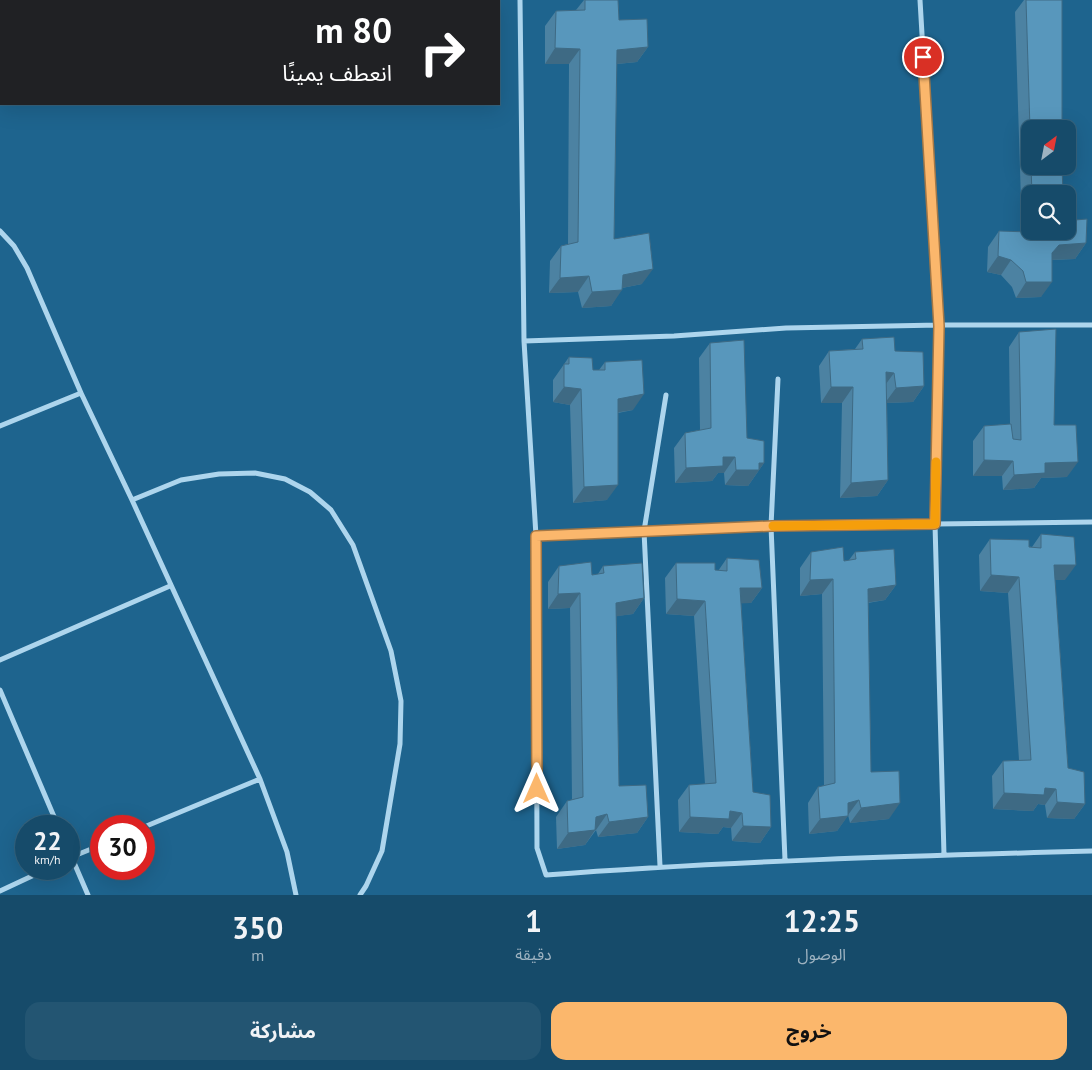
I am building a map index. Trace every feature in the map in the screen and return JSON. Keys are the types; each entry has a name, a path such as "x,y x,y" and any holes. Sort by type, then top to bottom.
{"street":[{"path":"520,0 524,341 536,536 537,848 546,875 660,866 785,860 1092,851"},
{"path":"920,0 939,326 935,524 944,855"},
{"path":"0,231 14,246 27,268 81,393 260,779 287,852 296,895"},
{"path":"524,341 674,336 786,328 1092,325"},
{"path":"778,379 772,526 785,860"},
{"path":"0,426 81,393"},
{"path":"660,866 644,531 666,396"},
{"path":"132,500 182,480 220,474 255,473 285,479 310,492 331,510 353,545 391,651 400,701 400,744 382,851 360,895"},
{"path":"536,536 772,526 1092,522"},
{"path":"0,660 170,586"},
{"path":"0,690 53,815"},
{"path":"155,822 260,779"},
{"path":"80,878 88,895"},
{"path":"0,891 24,880"}],"building":[{"path":"585,0 618,0 619,20 647,19 648,47 617,50 614,239 649,233 653,269 623,275 622,290 592,292 589,276 560,278 561,246 578,242 580,49 555,48 556,11 585,10"},
{"path":"1026,0 1062,0 1062,120 1030,120"},
{"path":"1031,175 1062,175 1063,185 1032,185"},
{"path":"1087,219 1086,243 1059,245 1052,253 1052,282 1026,282 1023,271 1011,260 998,256 999,231 1021,232 1021,240 1076,240 1076,220"},
{"path":"1056,329 1054,425 1076,425 1078,462 1045,463 1045,473 1014,475 1013,461 984,460 984,426 1011,424 1013,439 1021,440 1019,332"},
{"path":"894,337 895,351 923,352 924,386 896,388 894,373 886,372 888,480 851,483 853,387 831,387 829,351 863,349 862,339"},
{"path":"744,340 747,438 764,441 764,463 759,463 759,470 736,470 735,457 723,457 723,466 686,468 685,433 711,428 710,343"},
{"path":"569,357 592,358 593,370 605,370 605,362 642,360 644,394 618,399 618,485 584,487 581,389 564,387 564,364 569,364"},
{"path":"1041,534 1074,537 1076,565 1054,565 1068,768 1084,772 1085,804 1057,802 1056,789 1045,788 1044,795 1004,793 1003,761 1031,760 1019,577 991,575 990,539 1029,540 1029,547 1041,548"},
{"path":"843,547 844,561 856,559 855,552 894,549 896,585 868,589 871,772 899,771 900,803 861,808 859,800 848,803 848,816 820,819 818,787 835,783 833,579 810,580 811,552"},
{"path":"727,558 759,560 762,588 740,588 753,792 770,795 771,827 743,826 742,813 730,811 729,819 690,817 689,785 716,783 705,601 677,599 676,563 715,563 715,570 727,571"},
{"path":"591,562 592,575 604,573 603,566 642,563 644,598 616,603 619,786 646,785 648,817 609,822 607,814 596,817 595,830 568,833 567,801 583,797 580,593 558,594 559,566"}],"slow traffic":[{"path":"773,526 935,524 936,462"}],"route":[{"path":"537,789 536,536 772,526 935,524 939,326 923,57"}]}
